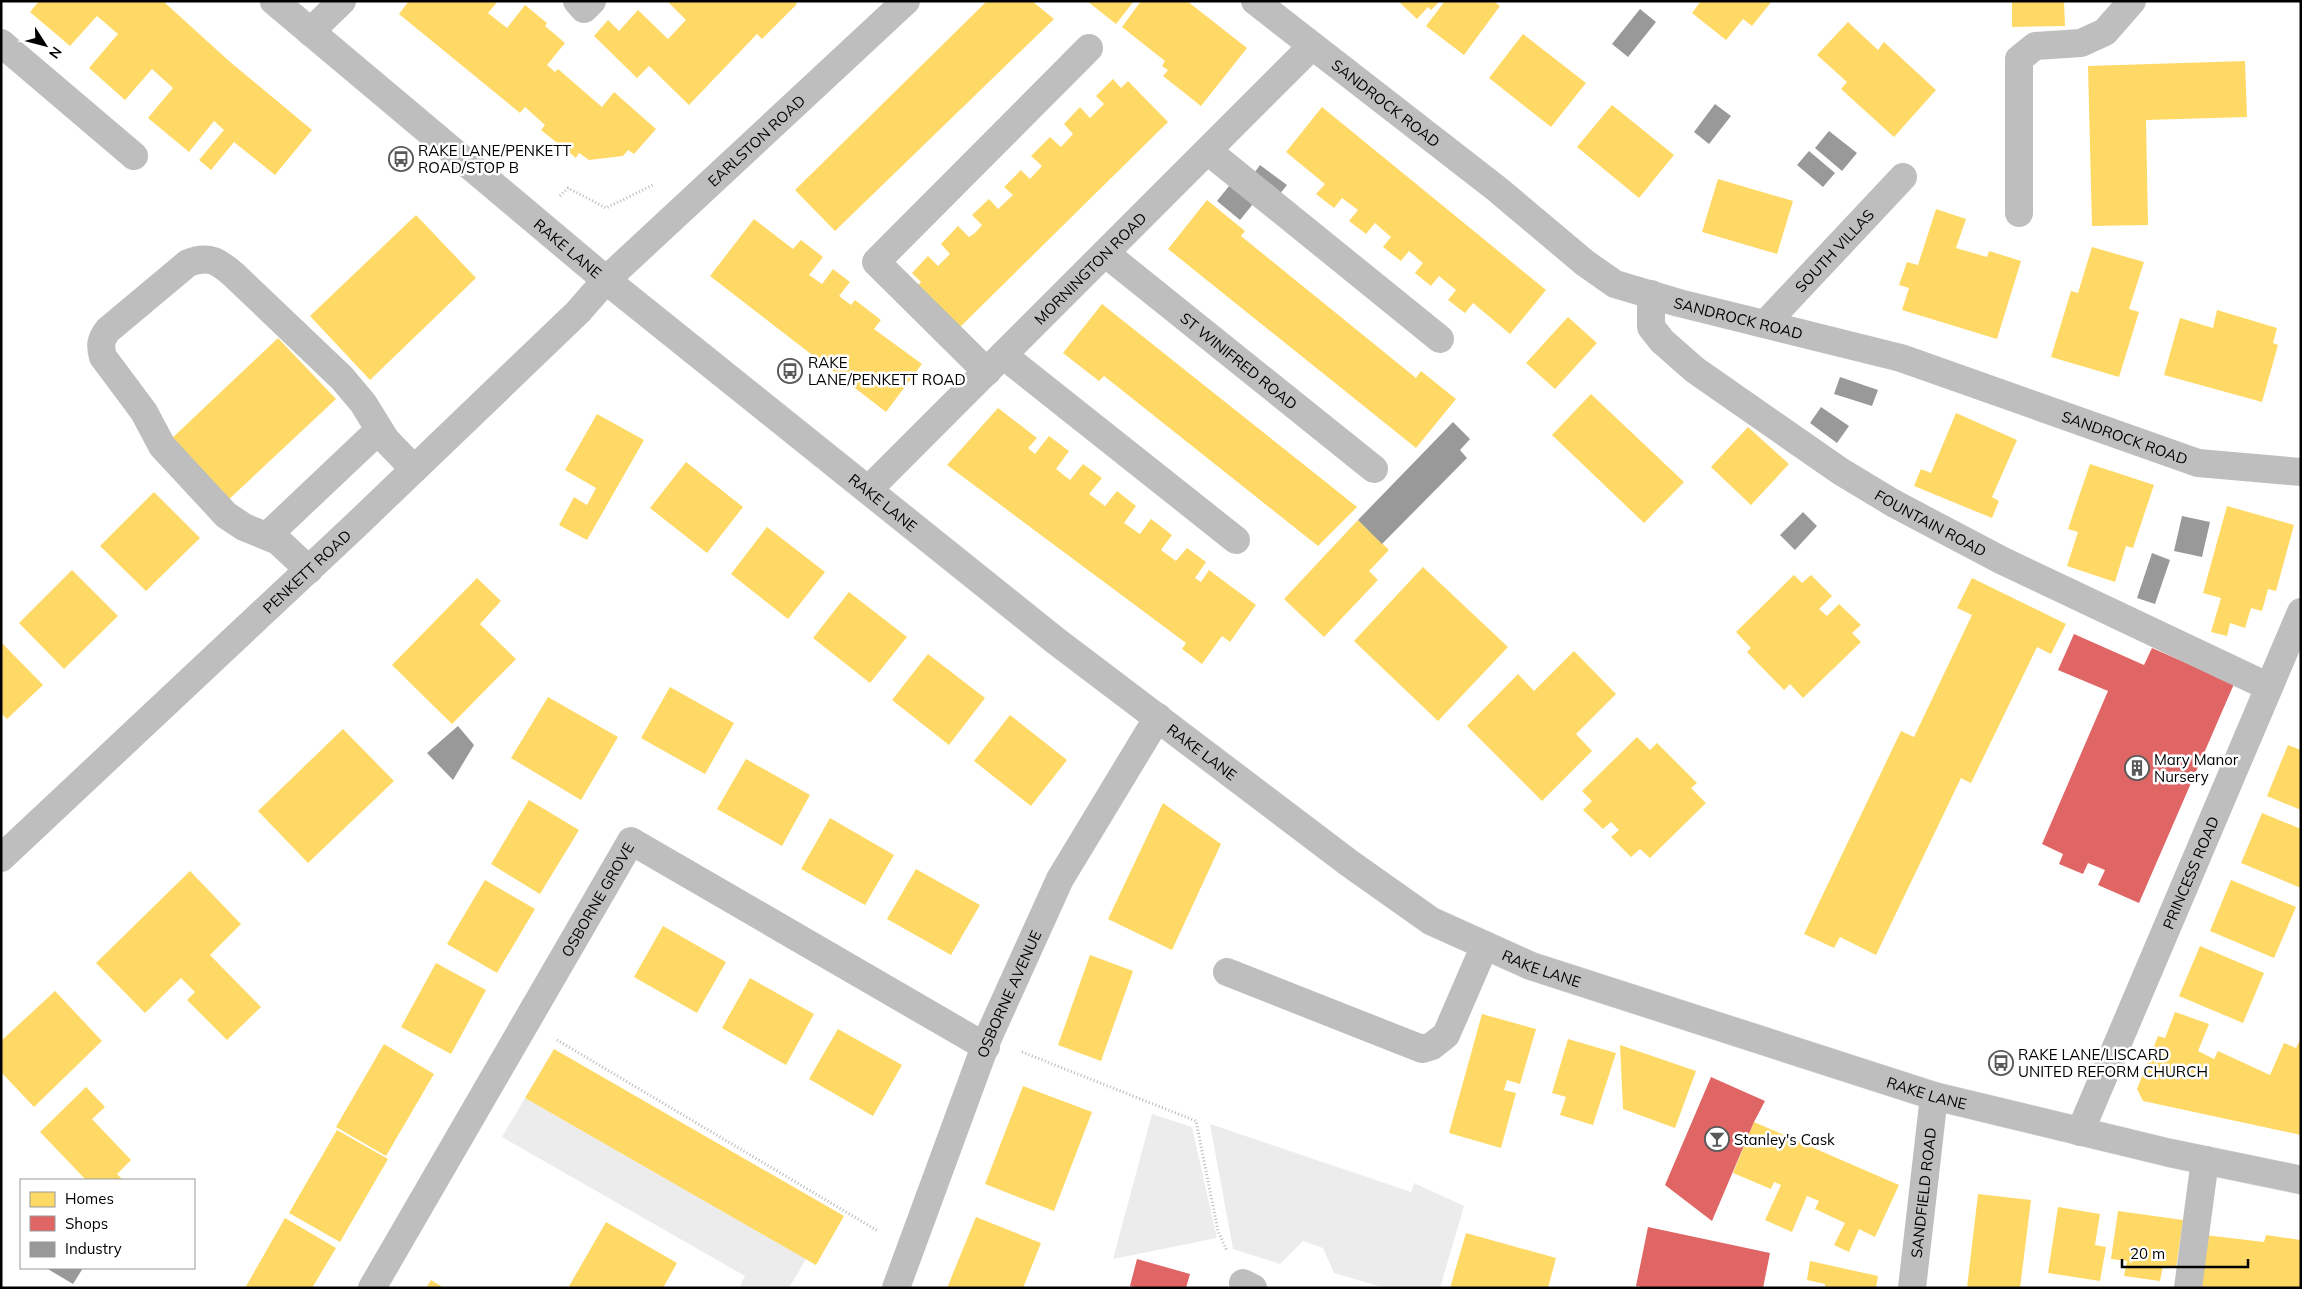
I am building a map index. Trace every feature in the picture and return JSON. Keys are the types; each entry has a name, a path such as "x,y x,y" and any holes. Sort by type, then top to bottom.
{"street":[{"name":"RAKE LANE","path":"274,1 606,280 1056,641 1349,863 1431,921 1531,966 1934,1096 2080,1132 2301,1180"},
{"path":"310,32 342,1"},
{"path":"577,1 584,9 592,1"},
{"name":"EARLSTON ROAD","path":"606,280 906,1"},
{"name":"SANDROCK ROAD","path":"1255,1 1497,189 1585,263 1615,284 1901,358 2198,464 2281,472 2301,472"},
{"path":"2019,213 2019,59 2035,46 2081,43 2105,32 2132,1"},
{"path":"1,43 134,156"},
{"name":"MORNINGTON ROAD","path":"868,490 1312,46"},
{"path":"1089,48 876,262 995,364 1236,540"},
{"path":"1208,151 1440,339"},
{"name":"SOUTH VILLAS","path":"1765,324 1903,177"},
{"name":"ST WINIFRED ROAD","path":"1105,253 1374,469"},
{"path":"309,570 278,541 244,527 226,515 162,446 144,412 103,357 100,347 102,338 108,330 188,263 202,258 214,260 234,274 342,378 363,403 379,430 414,469"},
{"name":"PENKETT ROAD","path":"1,858 309,570 578,312 606,280"},
{"name":"FOUNTAIN ROAD","path":"1652,294 1651,327 1662,341 1695,370 1840,471 1893,503 2001,560 2269,687"},
{"path":"267,536 379,430"},
{"name":"PRINCESS ROAD","path":"2080,1132 2301,612"},
{"name":"OSBORNE AVENUE","path":"896,1288 987,1042 1060,879 1158,717"},
{"name":"OSBORNE GROVE","path":"372,1288 631,841 987,1042"},
{"path":"1227,972 1422,1049 1432,1046 1446,1035 1485,945"},
{"name":"SANDFIELD ROAD","path":"1912,1288 1934,1096"},
{"path":"2188,1288 2205,1160"}],"path":[{"path":"527,1022 910,1250"},
{"path":"987,1042 1196,1120 1218,1231 1248,1286"}],"shaded area":[{"path":"525,1098 806,1259 789,1288 739,1288 745,1276 502,1137"},
{"path":"1152,1114 1192,1127 1217,1238 1113,1259"},
{"path":"1210,1124 1411,1192 1414,1183 1464,1206 1440,1288 1385,1288 1334,1273 1323,1248 1303,1241 1280,1264 1233,1249"}],"building: Homes":[{"path":"39,1 163,1 229,61 312,130 275,175 234,142 211,170 199,160 224,130 214,121 189,152 148,118 173,88 152,69 125,100 89,68 118,34 97,16 70,46 30,12"},
{"path":"409,1 498,1 488,13 507,28 525,5 547,23 545,26 565,43 547,65 555,72 558,69 602,107 614,92 656,129 634,154 628,150 623,156 589,160 579,153 576,158 541,130 545,125 525,107 520,113 399,14"},
{"path":"667,1 794,1 797,4 762,39 757,34 689,105 649,66 637,78 594,36 608,20 619,31 638,10 668,39 686,20"},
{"path":"987,1 1032,1 1054,19 835,231 795,190"},
{"path":"1087,1 1134,1 1116,24"},
{"path":"1141,1 1187,1 1247,48 1201,106 1163,76 1168,70 1162,66 1165,61 1122,27"},
{"path":"1398,1 1440,1 1431,10 1428,7 1417,19"},
{"path":"1445,1 1493,1 1500,6 1464,55 1426,26"},
{"path":"1701,1 1772,1 1752,26 1743,19 1726,40 1692,13"},
{"path":"2012,1 2064,1 2065,26 2012,27"},
{"path":"1848,22 1878,50 1884,42 1936,90 1894,137 1841,89 1847,82 1817,55"},
{"path":"1523,34 1586,83 1551,127 1489,78"},
{"path":"2245,61 2247,117 2146,120 2148,225 2092,226 2088,66"},
{"path":"1113,79 1121,88 1128,81 1168,122 956,331 914,289 921,282 912,273 928,256 938,266 950,254 941,244 958,226 969,237 975,233 982,225 972,215 989,199 998,209 1013,195 1004,187 1021,170 1030,179 1042,166 1031,156 1050,137 1061,147 1073,134 1064,124 1080,107 1090,118 1104,104 1096,96"},
{"path":"1612,105 1674,155 1639,198 1577,147"},
{"path":"1322,107 1546,290 1510,334 1473,303 1465,313 1448,300 1456,290 1439,276 1431,286 1415,273 1423,263 1409,251 1401,261 1383,247 1391,237 1375,223 1366,234 1349,221 1358,210 1342,198 1334,208 1316,194 1325,184 1286,152"},
{"path":"1718,179 1793,201 1777,254 1702,232"},
{"path":"1207,200 1245,231 1241,236 1416,378 1421,371 1456,399 1416,448 1168,249"},
{"path":"1936,209 1966,219 1956,248 1987,257 1989,251 2021,261 1997,339 1902,310 1909,288 1899,285 1907,262 1918,265"},
{"path":"416,215 476,278 370,380 310,316"},
{"path":"754,219 793,249 801,240 823,257 809,275 822,284 833,269 850,282 839,296 851,305 855,300 881,320 874,329 922,364 886,412 710,276"},
{"path":"2092,247 2144,262 2129,309 2139,312 2119,377 2051,357 2071,291 2078,293"},
{"path":"1102,304 1357,507 1318,546 1104,376 1099,381 1063,353"},
{"path":"2217,310 2277,328 2273,343 2278,345 2262,402 2164,375 2180,318 2213,328"},
{"path":"1568,317 1597,343 1555,389 1526,363"},
{"path":"278,338 336,399 226,502 169,441"},
{"path":"1591,394 1684,482 1644,523 1552,435"},
{"path":"998,408 1037,438 1028,448 1035,454 1049,436 1069,451 1056,469 1070,480 1083,464 1102,478 1089,494 1105,506 1117,491 1136,506 1124,523 1140,534 1151,519 1172,535 1161,550 1176,561 1187,548 1206,562 1195,578 1201,582 1209,570 1256,605 1230,642 1222,636 1202,664 1182,649 1186,643 947,465"},
{"path":"1956,413 2017,440 1992,497 1999,501 1992,518 1914,486 1921,469 1931,473"},
{"path":"597,414 644,440 587,540 559,525 574,497 587,505 596,488 565,470"},
{"path":"1748,427 1789,464 1751,505 1711,467"},
{"path":"686,462 743,507 707,553 650,508"},
{"path":"2090,464 2154,485 2133,548 2126,546 2115,582 2067,566 2078,532 2068,529"},
{"path":"154,492 200,538 146,591 100,546"},
{"path":"2227,506 2294,525 2276,591 2268,589 2262,611 2251,608 2245,628 2230,623 2227,636 2211,632 2221,598 2203,593"},
{"path":"1358,520 1389,550 1369,571 1378,580 1324,637 1284,599"},
{"path":"767,527 825,572 788,619 731,574"},
{"path":"1423,567 1508,647 1438,721 1354,641"},
{"path":"72,570 118,616 64,669 19,623"},
{"path":"1794,575 1802,583 1811,575 1832,596 1819,609 1827,616 1839,604 1861,625 1852,633 1861,642 1803,698 1790,684 1784,690 1747,652 1751,648 1736,632"},
{"path":"477,578 501,601 480,624 516,659 452,724 392,665"},
{"path":"1972,578 2066,624 2051,654 2037,647 1971,783 1961,778 1876,955 1840,937 1834,948 1804,934 1901,731 1914,737 1972,615 1957,608"},
{"path":"849,592 907,637 870,683 813,638"},
{"path":"1,642 43,685 7,719 1,713"},
{"path":"1574,651 1616,694 1576,734 1592,751 1542,801 1467,726 1518,674 1534,691"},
{"path":"928,654 985,698 949,745 892,700"},
{"path":"670,687 734,723 705,774 641,738"},
{"path":"548,697 618,737 581,800 511,758"},
{"path":"1010,715 1067,760 1031,806 974,761"},
{"path":"343,729 394,781 308,863 258,811"},
{"path":"1637,737 1650,750 1657,743 1697,783 1691,788 1706,803 1650,858 1640,849 1631,857 1611,837 1619,830 1611,822 1603,829 1583,810 1592,801 1582,791"},
{"path":"2288,745 2301,750 2301,810 2267,796"},
{"path":"746,759 810,795 782,846 717,809"},
{"path":"529,800 579,830 540,894 491,864"},
{"path":"1163,803 1221,844 1172,950 1108,919"},
{"path":"2262,813 2301,829 2301,888 2241,863"},
{"path":"830,818 894,855 865,905 801,869"},
{"path":"916,869 980,905 951,955 887,919"},
{"path":"190,871 241,924 210,955 261,1007 227,1040 187,1000 195,992 181,978 145,1013 96,963"},
{"path":"485,880 535,909 497,973 447,944"},
{"path":"2231,880 2296,907 2274,958 2210,931"},
{"path":"663,926 726,962 697,1013 634,977"},
{"path":"2200,946 2264,973 2243,1023 2179,996"},
{"path":"1090,955 1133,971 1101,1061 1058,1045"},
{"path":"436,963 486,990 451,1054 401,1027"},
{"path":"750,978 814,1014 786,1065 722,1028"},
{"path":"55,991 102,1041 34,1107 1,1072 1,1041"},
{"path":"2175,1012 2209,1024 2198,1051 2214,1059 2218,1051 2270,1075 2284,1043 2296,1048 2301,1038 2301,1135 2143,1101 2137,1089 2158,1036 2165,1038"},
{"path":"1482,1014 1536,1029 1520,1084 1507,1080 1504,1090 1516,1093 1501,1148 1449,1133"},
{"path":"838,1029 902,1065 873,1116 809,1079"},
{"path":"1568,1039 1616,1053 1593,1125 1560,1115 1566,1097 1552,1093"},
{"path":"384,1044 434,1074 386,1156 336,1127"},
{"path":"1620,1045 1696,1071 1675,1128 1623,1109"},
{"path":"554,1049 844,1216 816,1265 525,1098"},
{"path":"1023,1086 1092,1112 1054,1211 985,1184"},
{"path":"86,1087 105,1107 92,1119 131,1160 117,1174 122,1179 85,1179 40,1132"},
{"path":"1754,1122 1899,1185 1875,1237 1859,1229 1849,1252 1834,1245 1845,1223 1815,1209 1819,1201 1807,1196 1792,1232 1765,1220 1781,1185 1774,1182 1771,1189 1733,1173"},
{"path":"337,1130 388,1159 340,1242 289,1213"},
{"path":"1978,1194 2031,1200 2020,1288 1967,1288"},
{"path":"2058,1207 2100,1214 2095,1245 2106,1247 2100,1281 2048,1273"},
{"path":"2118,1211 2183,1220 2176,1268 2163,1266 2160,1281 2124,1276 2127,1261 2111,1259"},
{"path":"976,1217 1041,1243 1023,1288 947,1288"},
{"path":"285,1218 336,1248 312,1288 245,1288"},
{"path":"606,1222 677,1263 663,1288 568,1288"},
{"path":"1466,1233 1556,1258 1548,1288 1450,1288"},
{"path":"2205,1235 2264,1242 2266,1235 2301,1240 2301,1288 2199,1288"},
{"path":"1810,1261 1878,1276 1876,1288 1825,1288 1825,1284 1807,1280"},
{"path":"431,1280 444,1288 426,1288"}],"building: Shops":[{"name":"Mary Manor Nursery","path":"2074,634 2144,665 2152,648 2234,684 2139,903 2098,885 2105,870 2088,863 2083,874 2059,864 2063,854 2042,844 2108,691 2058,670"},
{"path":"1711,1077 1765,1101 1754,1122 1712,1221 1665,1185"},
{"path":"1648,1227 1770,1253 1763,1288 1646,1288 1636,1286"},
{"path":"1137,1259 1190,1274 1186,1288 1137,1288 1130,1286"}],"building: Industry":[{"path":"1640,9 1656,22 1628,57 1612,44"},
{"path":"1715,104 1731,116 1709,144 1694,132"},
{"path":"1829,131 1857,153 1842,171 1815,148"},
{"path":"1809,151 1835,173 1823,187 1797,165"},
{"path":"1260,165 1287,185 1275,200 1249,180"},
{"path":"1229,186 1253,204 1240,220 1217,201"},
{"path":"1840,377 1878,390 1872,406 1834,394"},
{"path":"1821,407 1849,426 1837,443 1810,423"},
{"path":"1453,422 1470,439 1460,450 1467,458 1382,544 1358,520"},
{"path":"1803,512 1817,526 1795,550 1780,535"},
{"path":"2182,516 2210,522 2202,557 2174,551"},
{"path":"2152,553 2170,560 2155,604 2137,598"},
{"path":"458,726 474,745 453,780 427,753"},
{"path":"48,1269 82,1269 73,1284"}],"place":[{"name":"RAKE LANE/PENKETT ROAD/STOP B","path":"401,159"},
{"name":"RAKE LANE/PENKETT ROAD","path":"790,371"},
{"name":"Mary Manor Nursery","path":"2137,768"},
{"name":"RAKE LANE/LISCARD UNITED REFORM CHURCH","path":"2001,1063"},
{"name":"Stanley's Cask","path":"1717,1139"}]}
